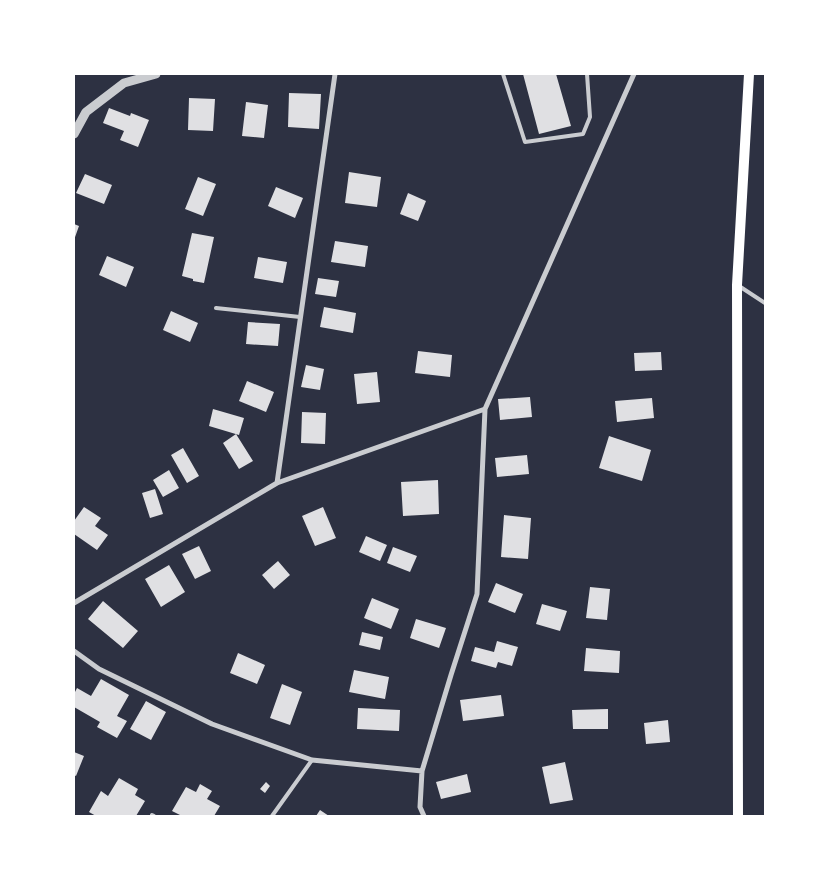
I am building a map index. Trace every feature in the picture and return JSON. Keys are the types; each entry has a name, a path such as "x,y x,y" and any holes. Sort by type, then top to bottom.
{"main road":[{"path":"738,816 737,285 750,74"}],"street":[{"path":"74,134 86,112 124,82 156,74"},
{"path":"277,483 335,74"},
{"path":"424,816 420,807 422,771 477,594 485,409 634,74"},
{"path":"74,603 277,483 485,409"},
{"path":"74,651 99,669 212,724 312,760 422,771"}],"lane":[{"path":"503,74 525,142 584,134 590,118 587,74"},
{"path":"737,285 765,303"},
{"path":"216,308 300,317"},
{"path":"272,816 312,760"}],"building":[{"path":"523,74 556,74 571,126 539,134"},
{"path":"289,93 321,94 319,129 288,127"},
{"path":"189,98 215,99 213,131 188,130"},
{"path":"246,102 268,105 264,138 242,136"},
{"path":"109,108 130,116 131,113 149,120 138,147 120,140 124,131 103,123"},
{"path":"349,172 381,177 377,207 345,203"},
{"path":"85,174 112,185 104,204 76,193"},
{"path":"198,177 216,184 203,216 185,209"},
{"path":"276,187 303,198 295,218 268,206"},
{"path":"408,193 426,201 418,221 400,214"},
{"path":"74,224 79,226 74,240"},
{"path":"192,233 214,237 204,283 182,276"},
{"path":"335,241 368,246 365,267 331,262"},
{"path":"107,256 134,267 126,287 99,275"},
{"path":"258,257 287,262 283,283 254,278"},
{"path":"318,278 339,281 336,297 315,294"},
{"path":"324,307 356,313 353,333 320,327"},
{"path":"171,311 198,323 190,342 163,330"},
{"path":"248,322 280,324 278,346 246,344"},
{"path":"418,351 452,355 450,377 415,373"},
{"path":"661,352 662,370 635,371 634,353"},
{"path":"306,365 324,369 320,390 301,387"},
{"path":"377,372 380,402 357,404 354,374"},
{"path":"247,381 274,392 266,412 239,401"},
{"path":"530,397 532,417 500,420 498,399"},
{"path":"652,398 654,418 617,422 615,401"},
{"path":"213,409 244,418 239,435 209,426"},
{"path":"302,412 326,413 325,444 301,443"},
{"path":"236,434 253,461 239,469 223,443"},
{"path":"609,436 651,450 642,481 599,468"},
{"path":"183,448 199,476 187,483 171,455"},
{"path":"527,455 529,474 497,477 495,458"},
{"path":"169,470 179,488 163,497 153,480"},
{"path":"438,480 439,514 403,516 401,482"},
{"path":"155,489 163,514 150,518 142,493"},
{"path":"84,507 101,518 95,526 108,535 97,550 74,534 74,521"},
{"path":"323,507 336,538 315,546 302,516"},
{"path":"504,515 531,518 528,559 501,557"},
{"path":"366,536 387,545 380,561 359,552"},
{"path":"199,546 211,571 195,579 182,554"},
{"path":"393,547 417,556 410,572 387,563"},
{"path":"278,561 290,575 274,589 262,575"},
{"path":"169,565 185,592 161,607 145,579"},
{"path":"496,583 523,594 515,613 488,602"},
{"path":"590,587 610,589 607,620 586,618"},
{"path":"372,598 399,609 391,629 364,618"},
{"path":"103,601 138,631 123,648 88,619"},
{"path":"542,604 567,611 560,631 536,624"},
{"path":"416,619 446,628 439,648 410,638"},
{"path":"362,632 383,637 380,650 359,645"},
{"path":"497,641 518,647 512,666 498,662 496,668 471,661 475,647 494,652"},
{"path":"586,648 620,651 619,673 584,671"},
{"path":"238,653 265,665 257,684 230,673"},
{"path":"354,670 389,677 385,699 349,692"},
{"path":"101,679 129,695 117,716 127,721 117,738 97,727 100,722 74,707 74,694 77,688 91,696"},
{"path":"282,684 302,692 290,725 270,718"},
{"path":"501,695 504,716 463,721 460,700"},
{"path":"146,701 166,712 151,740 130,729"},
{"path":"358,708 400,710 399,731 357,729"},
{"path":"608,709 608,729 573,729 572,710"},
{"path":"668,720 670,742 646,744 644,723"},
{"path":"74,752 84,756 76,776 74,775"},
{"path":"565,762 573,800 550,804 542,767"},
{"path":"467,774 471,792 441,799 436,782"},
{"path":"119,778 138,789 135,795 145,801 136,816 96,816 89,812 101,791 108,796"},
{"path":"266,782 270,786 265,793 260,789"},
{"path":"200,784 212,791 207,799 220,806 214,816 182,816 172,811 186,787 196,792"},
{"path":"320,810 329,816 316,816"}]}
